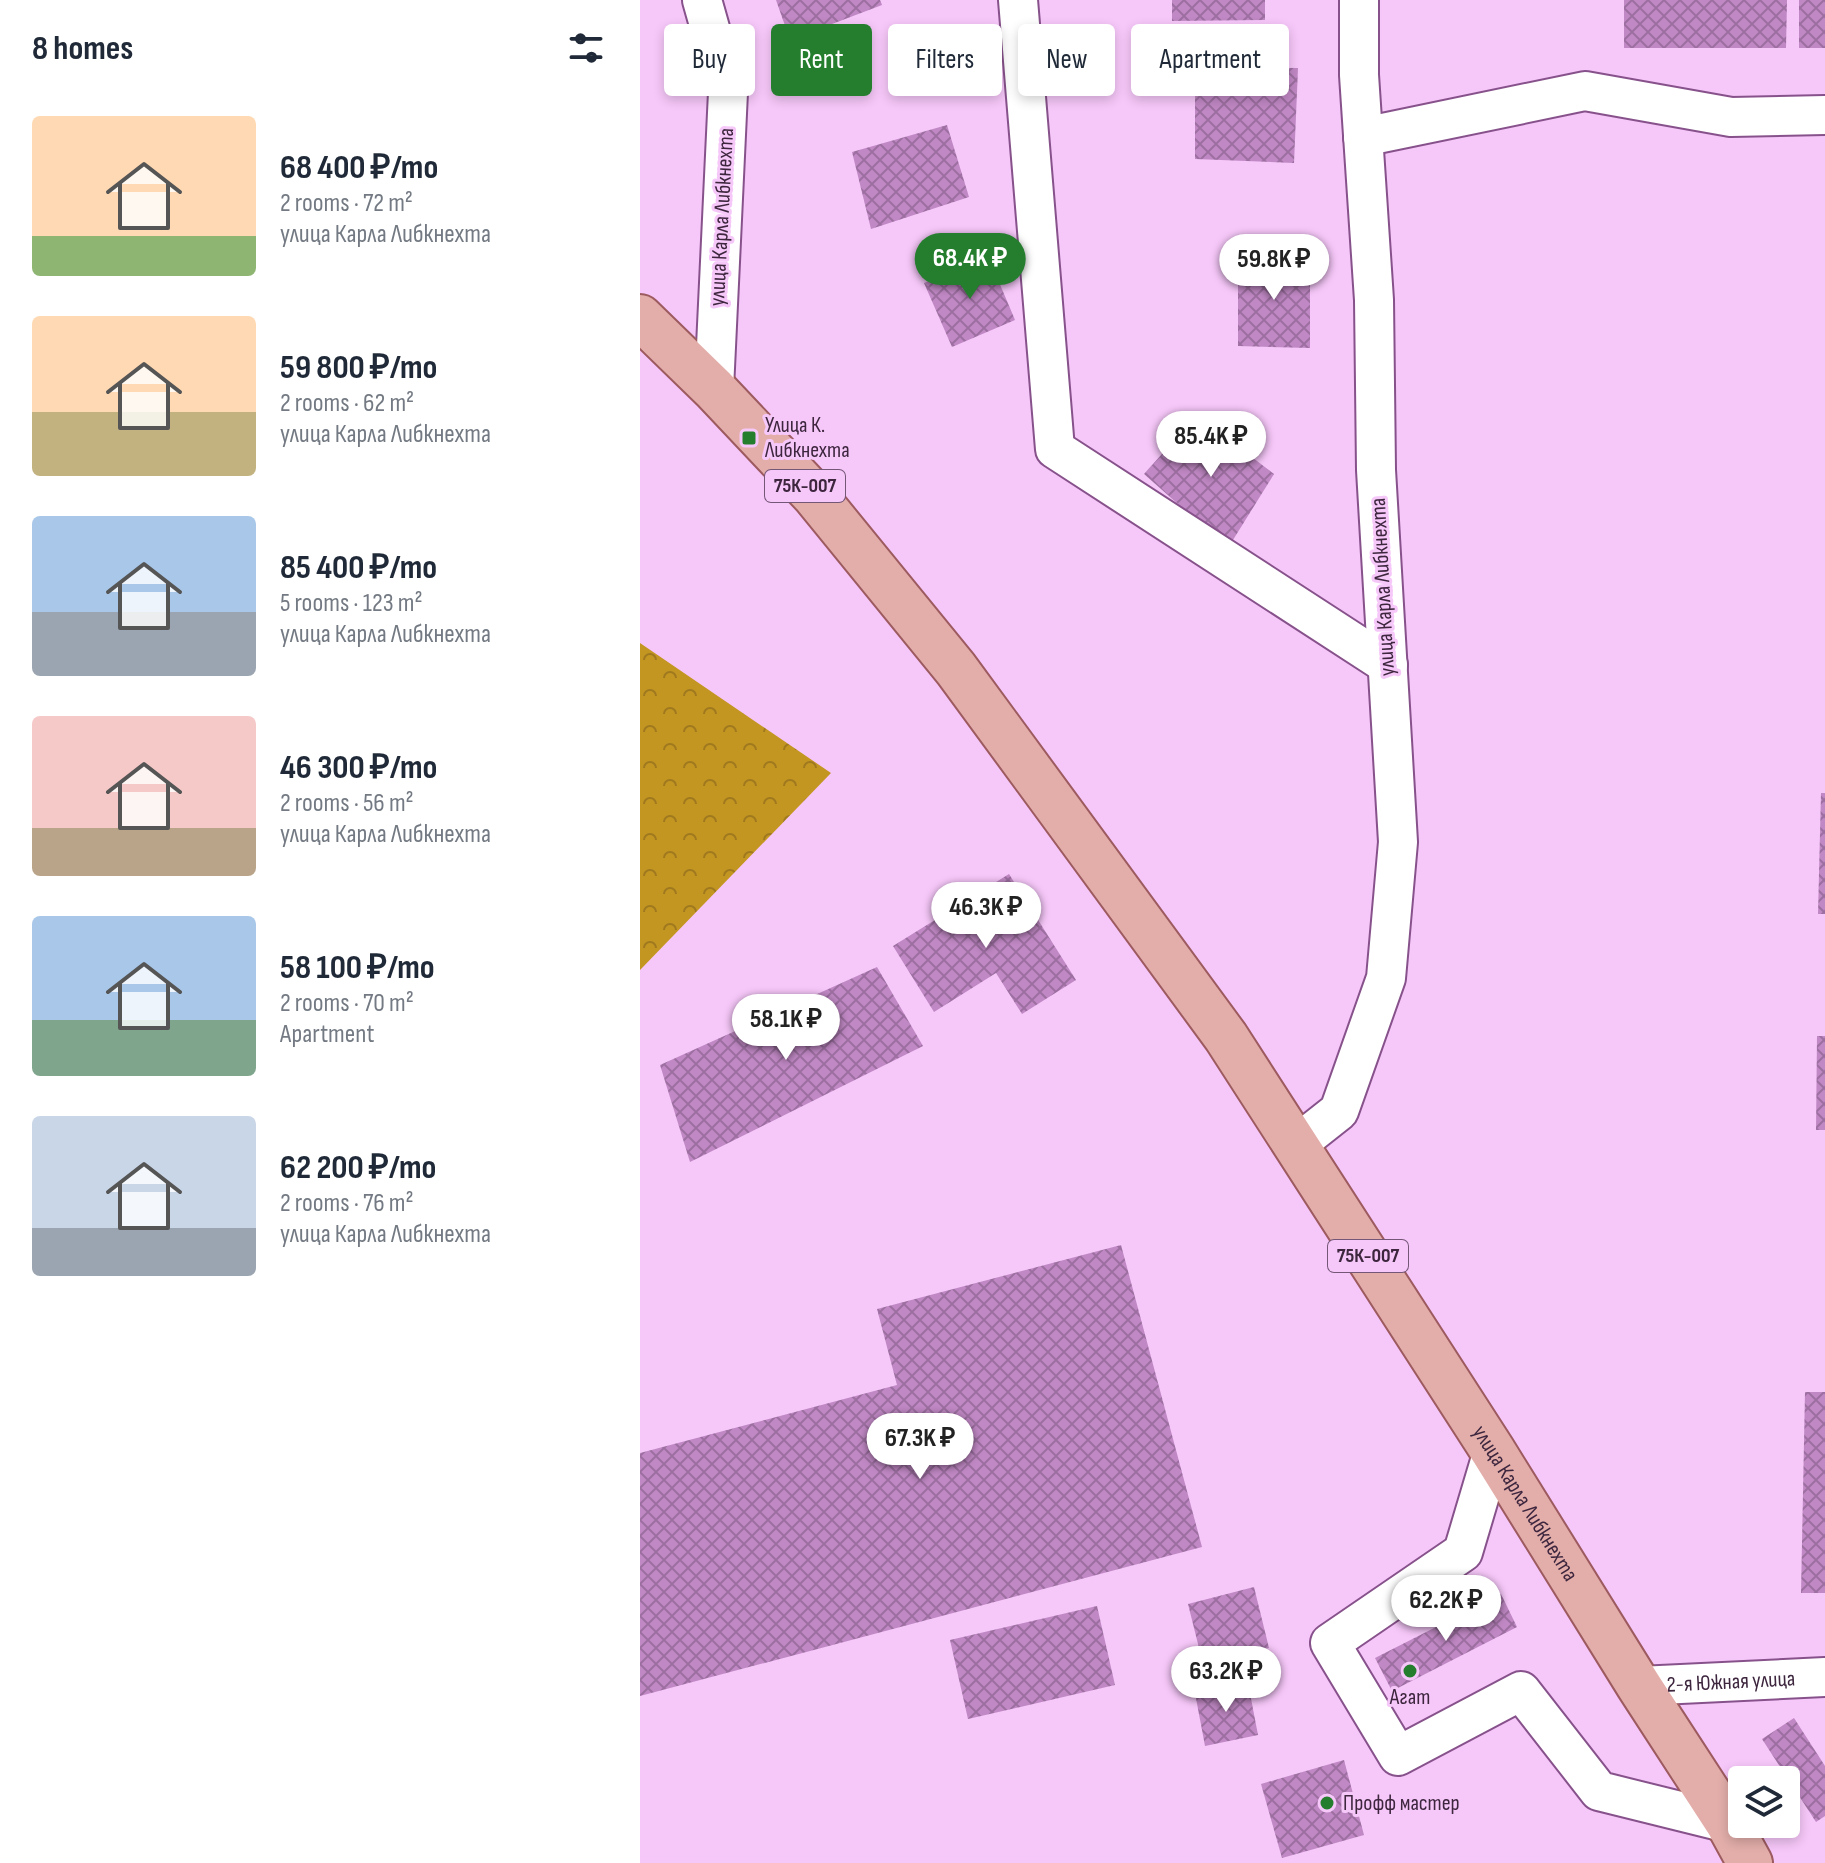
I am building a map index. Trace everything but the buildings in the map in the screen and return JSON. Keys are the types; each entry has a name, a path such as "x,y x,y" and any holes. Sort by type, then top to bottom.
{"main road":[{"name":"75К-007","path":"640,317 714,389"},
{"name":"улица Карла Либкнехта","path":"714,389 815,496 956,669 1226,1037 1728,1823"},
{"name":"улица Карла Либкнехта","path":"1736,1838 1750,1863"}],"street":[{"name":"улица Карла Либкнехта","path":"702,0 728,92 714,389"},
{"path":"1018,0 1055,449 1388,665"},
{"name":"улица Карла Либкнехта","path":"1296,1145 1339,1111 1386,978 1398,842 1376,470 1374,300 1359,75 1359,0"},
{"path":"1363,137 1585,91 1731,117 1825,115"},
{"path":"1493,1451 1463,1552 1330,1643 1398,1756 1521,1691 1599,1791 1728,1823"},
{"name":"2-я Южная улица","path":"1639,1686 1825,1677"}],"green space":[{"path":"640,643 831,773 640,970"}],"place":[{"name":"Улица К. Либкнехта","path":"749,438"},
{"name":"Агат","path":"1410,1671"},
{"name":"Профф мастер","path":"1327,1803"}]}
